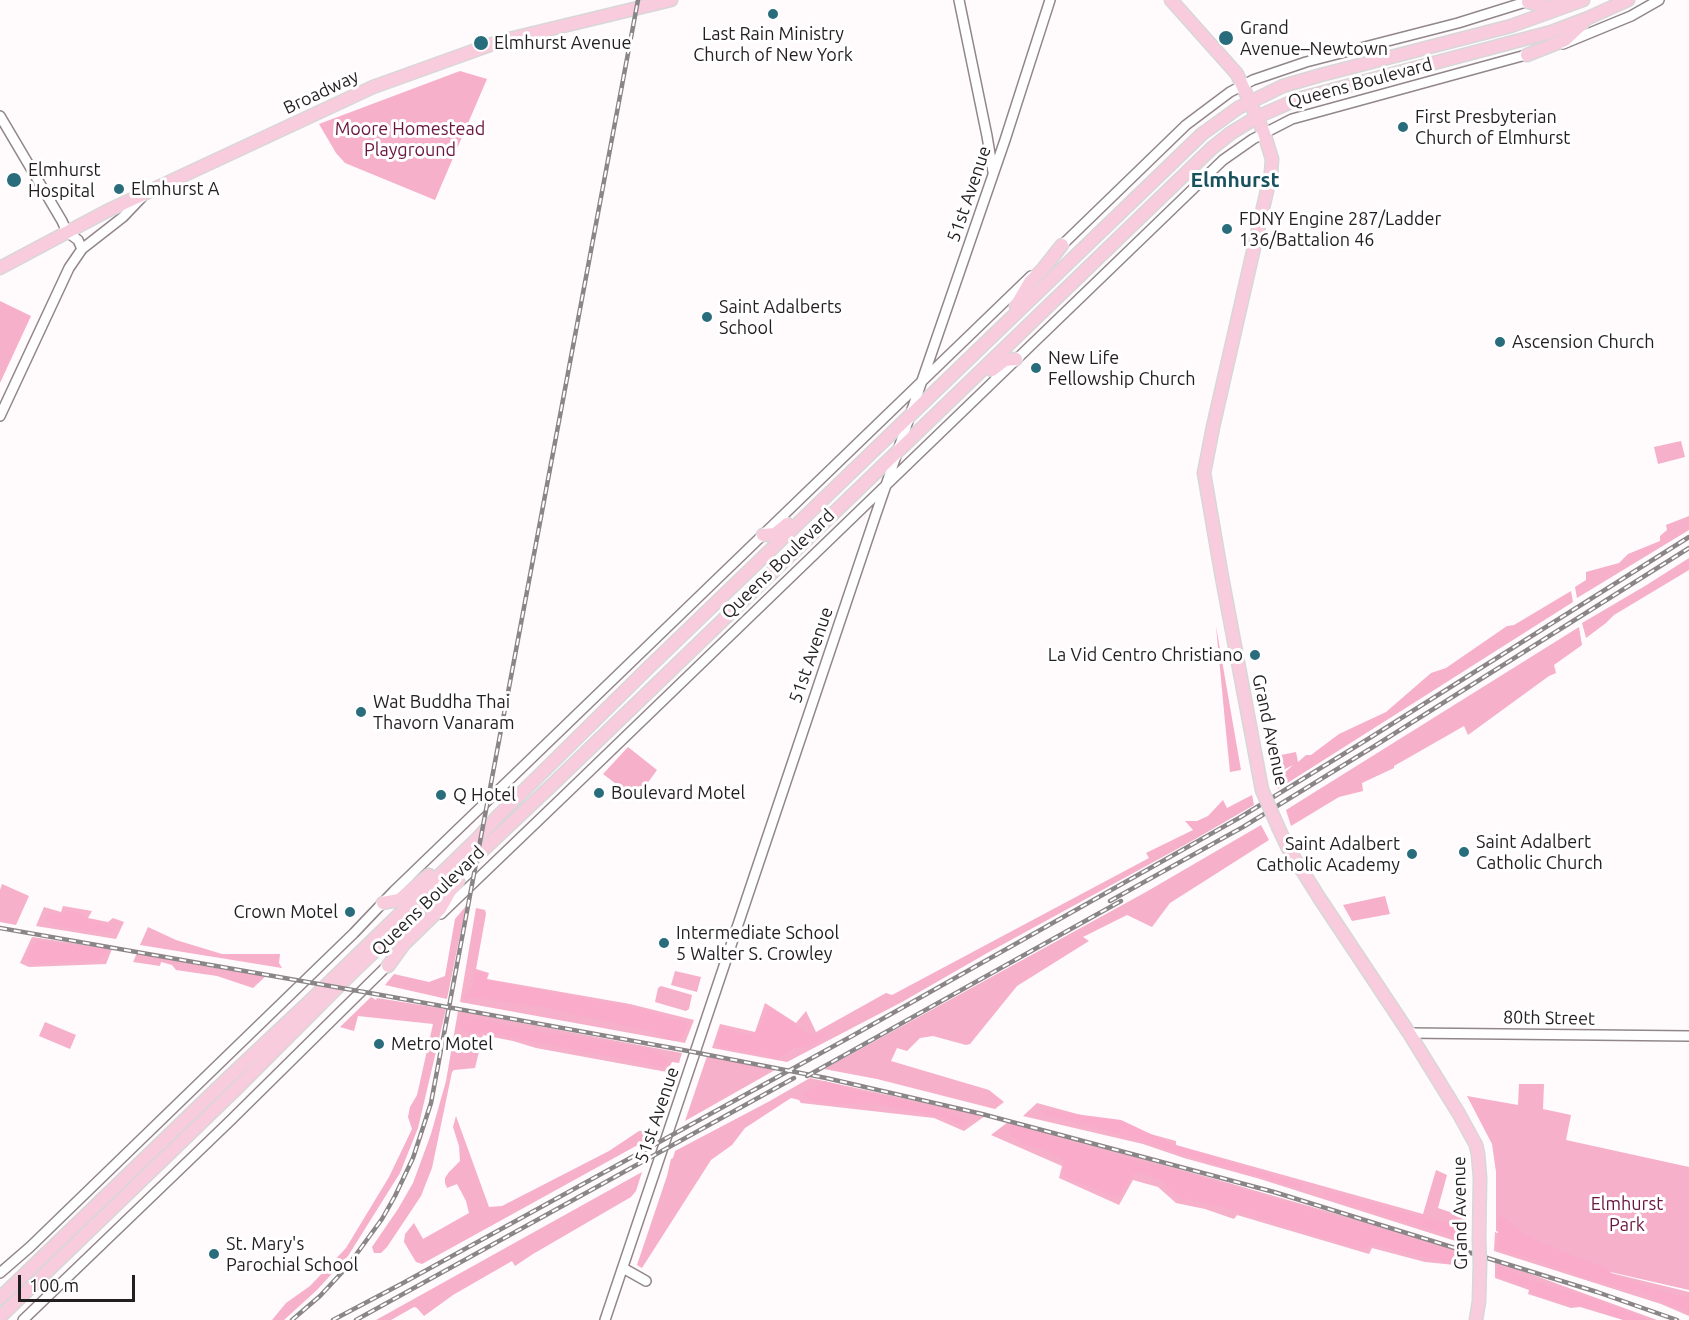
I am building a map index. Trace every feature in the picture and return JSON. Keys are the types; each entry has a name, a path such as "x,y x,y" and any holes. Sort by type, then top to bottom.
{"main road":[{"name":"Broadway","path":"1,268 144,194 373,87 501,41 671,0"},
{"path":"1171,0 1237,74 1250,102"},
{"name":"Queens Boulevard","path":"0,1317 236,1089 353,972 459,870 483,850 1203,156 1257,117 1298,99 1551,32 1628,0"},
{"path":"1531,1 1550,7 1579,2"},
{"name":"Queens Boulevard","path":"0,1298 334,978 1194,141 1228,115 1283,86 1511,26 1579,2"},
{"path":"1527,55 1564,39 1588,18"},
{"name":"Grand Avenue","path":"1250,102 1271,153 1271,173 1204,473 1222,580 1262,790 1279,830 1320,899 1409,1033 1476,1145 1480,1178 1479,1301 1476,1320"},
{"path":"1004,324 1030,282 1062,245"},
{"path":"952,398 981,380 999,363 1006,359 1016,359"},
{"path":"763,535 773,535 778,532 795,516 827,496"},
{"path":"383,903 395,902 402,898 498,816"},
{"path":"388,966 404,945 443,905 450,891 483,850"}],"street":[{"path":"958,0 993,175"},
{"name":"51st Avenue","path":"605,1320 886,484 993,175 1050,0"},
{"name":"Queens Boulevard","path":"24,1320 1215,167 1240,147 1292,119 1555,47 1631,16 1659,0"},
{"name":"Queens Boulevard","path":"0,1274 1186,125 1218,101 1261,76 1531,1"},
{"path":"0,116 67,232 78,240 82,249"},
{"path":"0,416 69,268 82,249 123,217 144,194"},
{"name":"80th Street","path":"1409,1033 1689,1036"},
{"path":"623,1268 646,1281"}],"green space":[{"name":"Moore Homestead Playground","path":"460,71 487,79 435,200 345,163 336,153 319,124"},
{"path":"0,301 31,316 0,383"},
{"path":"1681,441 1685,457 1658,464 1654,447"},
{"path":"1689,516 1689,530 1577,598 1575,587 1586,580 1586,572 1619,563 1628,554 1660,541 1660,536 1667,530 1666,525"},
{"path":"1689,558 1689,570 1614,615 1586,638 1582,623"},
{"path":"1571,591 1573,602 1278,789 1273,776 1283,774 1293,765 1274,775 1271,757 1296,752 1298,762 1306,755 1311,755 1339,734 1386,712 1431,673 1446,668 1507,626 1514,625"},
{"path":"1216,626 1241,770 1230,772 1225,722"},
{"path":"1579,627 1582,645 1554,665 1556,673 1468,735 1464,726 1394,768 1362,783 1363,791 1339,797 1291,826 1286,810"},
{"path":"628,747 657,770 636,799 603,774"},
{"path":"1252,795 1254,805 1190,842 902,1002 787,1062 712,1048 720,1024 755,1032 765,1003 796,1023 806,1011 816,1032 886,993 892,995 1149,858 1146,853 1193,830 1185,821 1197,821 1208,816 1223,800 1227,808"},
{"path":"1261,825 1269,840 1170,903 1152,927 1127,915 1083,937 1089,941 1017,986 970,1044 966,1045 933,1036 920,1038 907,1051 897,1048 891,1061 989,1090 1004,1102 995,1109 877,1079 824,1069 1146,892"},
{"path":"2,884 29,896 16,925 0,922"},
{"path":"1385,896 1390,914 1352,921 1343,905"},
{"path":"63,906 92,911 88,918 108,922 113,918 124,922 116,939 36,926 44,907 61,912"},
{"path":"466,906 447,999 385,985 394,974 429,982 445,976 455,919"},
{"path":"476,908 485,910 486,914 476,969 489,973 487,979 630,1004 694,1020 685,1043 460,1002"},
{"path":"148,927 176,940 222,954 280,954 279,963 282,968 140,945"},
{"path":"32,937 112,949 106,964 29,967 20,963"},
{"path":"137,953 266,976 253,988 217,976 176,970 172,965 161,962 160,966 133,962"},
{"path":"675,971 701,977 697,992 671,985"},
{"path":"661,986 692,995 689,1009 686,1011 655,1002 658,988"},
{"path":"371,997 376,1000 377,998 446,1009 418,1128 400,1173 348,1256 317,1290 284,1320 272,1320 286,1303 310,1286 346,1248 389,1177 412,1129 408,1117 410,1107 417,1095 433,1024 358,1016 354,1031 340,1027"},
{"path":"458,1011 682,1053 679,1063 672,1062 667,1072 536,1048 483,1035 475,1068 452,1072 432,1168 421,1196 387,1247 381,1253 374,1253 372,1247 413,1183 431,1134 446,1081"},
{"path":"45,1022 76,1035 70,1049 39,1036"},
{"path":"707,1056 760,1067 775,1070 685,1121"},
{"path":"810,1078 985,1116 964,1131 934,1118 801,1103 791,1098 745,1128 732,1145 711,1160 642,1268 637,1265 675,1151"},
{"name":"Elmhurst Park","path":"1519,1084 1544,1084 1543,1109 1571,1115 1566,1140 1689,1167 1689,1290 1562,1261 1689,1292 1689,1316 1661,1304 1494,1251 1495,1232 1544,1250 1496,1231 1496,1172 1492,1144 1467,1096 1518,1105"},
{"path":"1037,1103 1176,1141 1176,1145 1423,1214 1436,1170 1447,1175 1438,1208 1465,1217 1465,1244 1143,1144 1023,1116"},
{"path":"456,1116 489,1207 502,1206 609,1151 639,1131 656,1129 654,1136 422,1264 416,1262 404,1242 405,1234 414,1223 423,1239 469,1213 466,1201 457,1184 447,1188 445,1183 449,1172 460,1161 459,1146 453,1127"},
{"path":"1008,1122 1465,1251 1465,1266 1425,1262 1372,1248 1369,1254 1237,1215 1234,1219 1205,1209 1176,1203 1158,1187 1133,1180 1119,1205 1059,1178 1062,1166 991,1135"},
{"path":"642,1172 636,1191 631,1197 515,1266 512,1261 453,1295 424,1316 414,1307 391,1320 376,1320"},
{"path":"1495,1261 1657,1320 1623,1320 1580,1307 1571,1308 1528,1294 1529,1290 1495,1278"}],"shaded area":[{"path":"67,911 77,912 113,929 100,932 56,926 46,918 50,914 60,915"},
{"path":"40,941 104,949 107,953 99,960 33,964 26,957 31,947"},
{"path":"477,972 487,974 486,980 636,1008 686,1023 688,1026 683,1036 676,1041 666,1039 652,1031 542,1007 478,998 464,1000 466,994 472,989"},
{"path":"767,1009 771,1009 804,1032 815,1036 825,1031 824,1036 817,1042 806,1047 794,1048 778,1058 718,1045 720,1031 725,1029 747,1035 754,1034 762,1024"},
{"path":"462,1015 528,1030 649,1049 661,1054 667,1064 662,1067 486,1032 465,1032 458,1025"},
{"path":"825,1081 853,1090 951,1113 967,1121 962,1125 942,1117 873,1103 815,1102 802,1094"},
{"path":"1044,1110 1121,1120 1172,1144 1301,1184 1303,1189 1120,1134 1042,1114"},
{"path":"1011,1126 1018,1126 1050,1137 1186,1173 1396,1234 1460,1255 1463,1258 1462,1262 1455,1264 1369,1244 1366,1248 1357,1248 1227,1208 1182,1198 1171,1192 1163,1181 1140,1172 1132,1175 1119,1197 1113,1196 1065,1177 1063,1160 1043,1150 1024,1145 1011,1135 1008,1130"},
{"path":"1325,1190 1430,1220 1459,1225 1463,1239 1334,1200 1324,1196"},
{"path":"1503,1216 1523,1234 1604,1267 1615,1276 1667,1293 1689,1297 1689,1313 1638,1290 1591,1280 1534,1259 1503,1251 1498,1244 1498,1219"},
{"path":"1499,1266 1533,1281 1590,1298 1647,1320 1625,1320 1593,1308 1566,1304 1531,1293 1527,1286 1498,1276 1496,1274"}],"railway":[{"path":"292,1320 320,1296 347,1267 382,1219 413,1158 431,1103 638,0"},
{"path":"333,1320 852,1036 1239,818 1689,537"},
{"path":"1110,901 1243,827 1689,548"},
{"path":"807,1076 1121,901"},
{"path":"0,928 683,1050 826,1078 982,1114 1274,1192 1597,1292 1677,1320"},
{"path":"356,1320 794,1078"}],"place":[{"name":"Last Rain Ministry Church of New York","path":"773,14"},
{"name":"Grand Avenue–Newtown","path":"1226,38"},
{"name":"Elmhurst Avenue","path":"481,43"},
{"name":"First Presbyterian Church of Elmhurst","path":"1403,127"},
{"name":"Elmhurst Hospital","path":"14,180"},
{"name":"Elmhurst A","path":"119,189"},
{"name":"FDNY Engine 287/Ladder 136/Battalion 46","path":"1227,229"},
{"name":"Saint Adalberts School","path":"707,317"},
{"name":"Ascension Church","path":"1500,342"},
{"name":"New Life Fellowship Church","path":"1036,368"},
{"name":"La Vid Centro Christiano","path":"1255,655"},
{"name":"Wat Buddha Thai Thavorn Vanaram","path":"361,712"},
{"name":"Boulevard Motel","path":"599,793"},
{"name":"Q Hotel","path":"441,795"},
{"name":"Saint Adalbert Catholic Church","path":"1464,852"},
{"name":"Saint Adalbert Catholic Academy","path":"1412,854"},
{"name":"Crown Motel","path":"350,912"},
{"name":"Intermediate School 5 Walter S. Crowley","path":"664,943"},
{"name":"Metro Motel","path":"379,1044"},
{"name":"St. Mary's Parochial School","path":"214,1254"}],"district":[{"name":"Elmhurst","path":"1235,180"}]}
